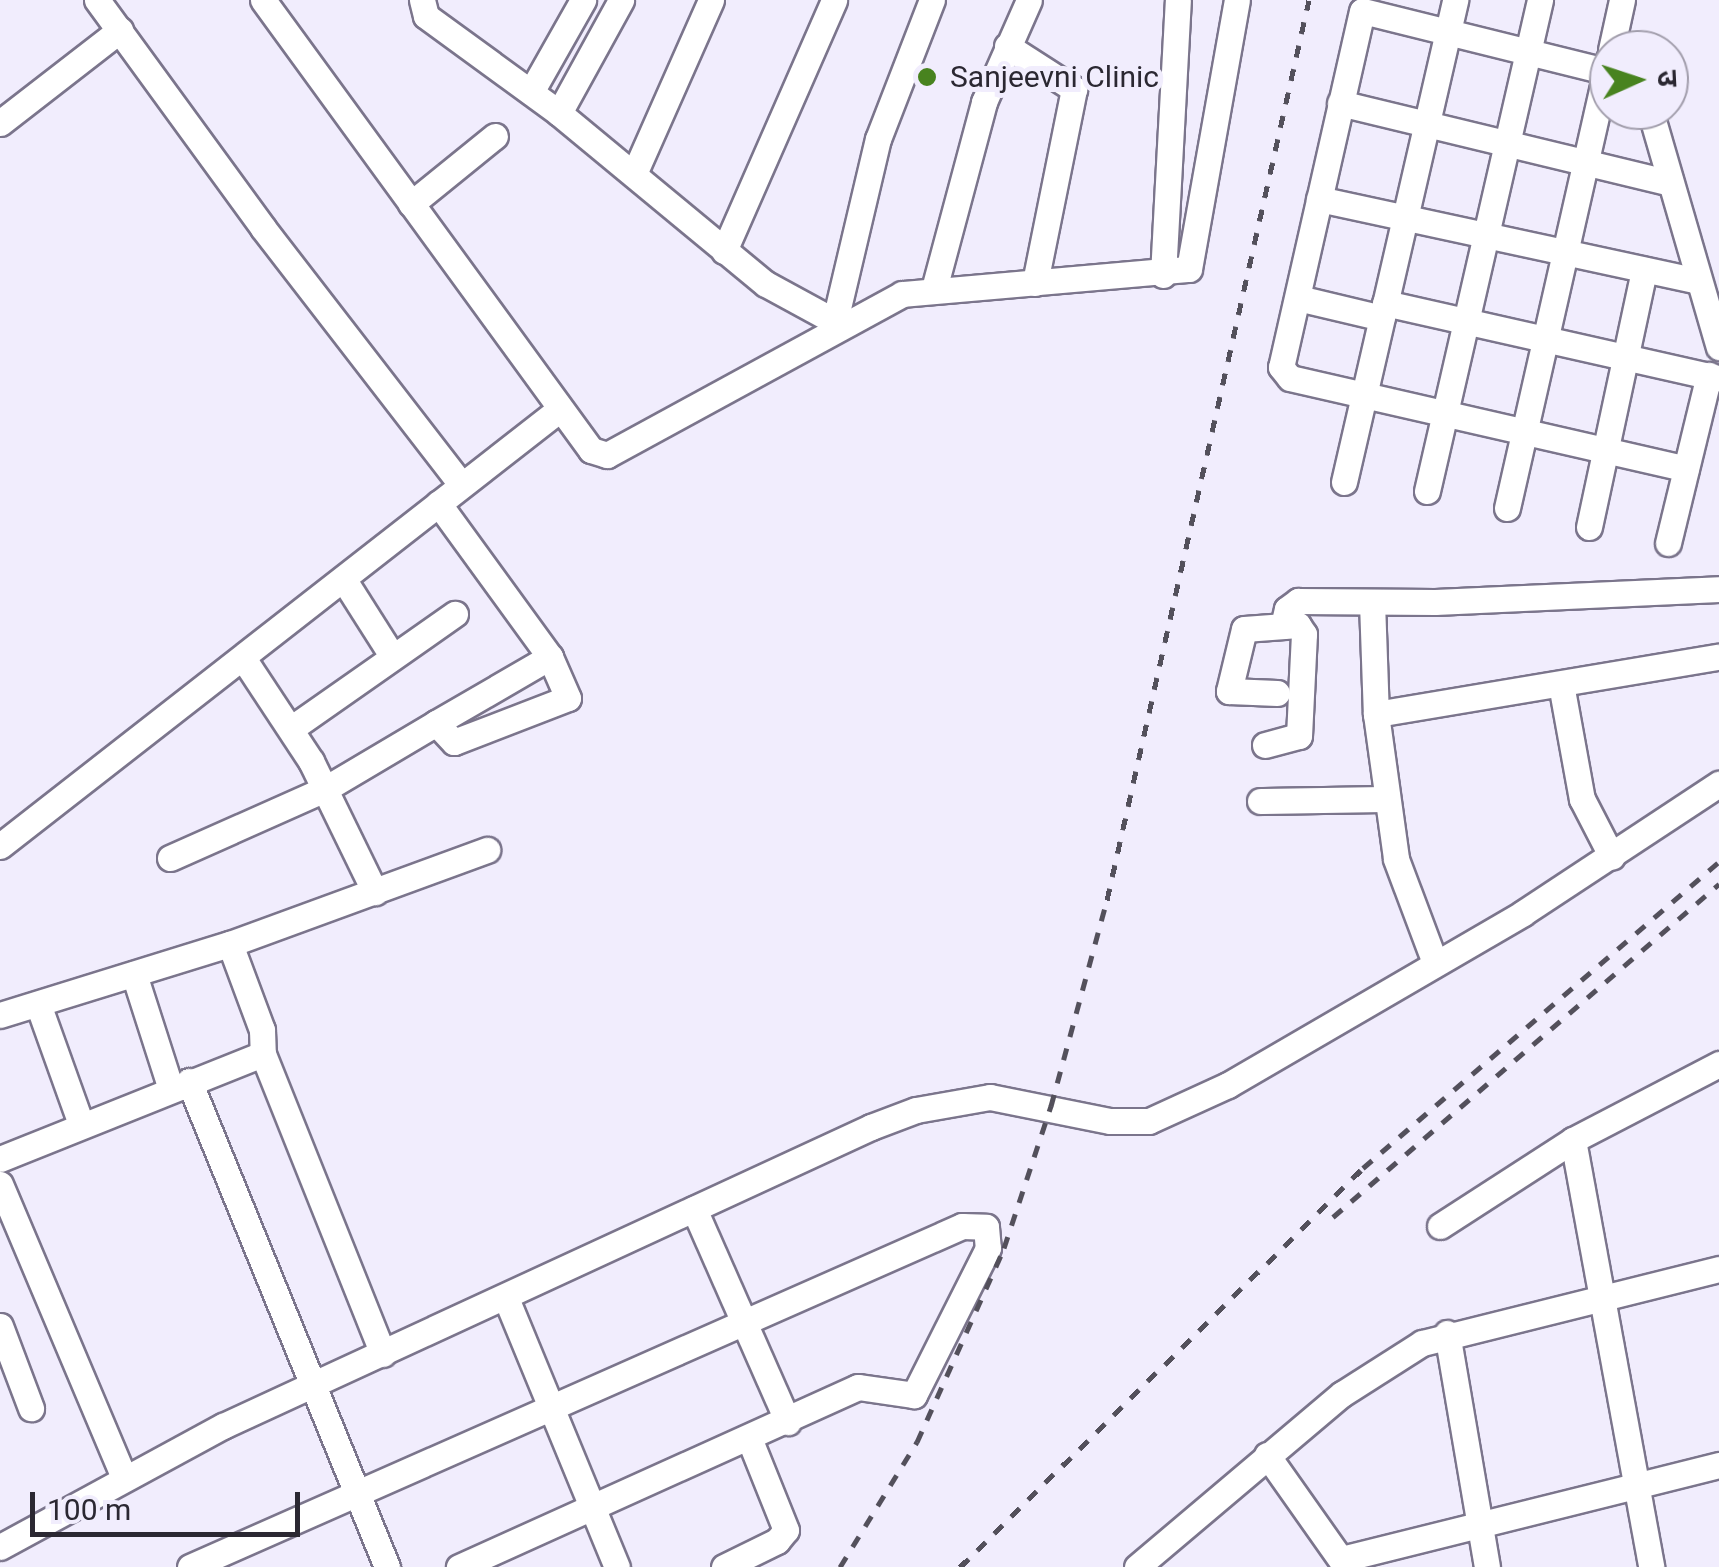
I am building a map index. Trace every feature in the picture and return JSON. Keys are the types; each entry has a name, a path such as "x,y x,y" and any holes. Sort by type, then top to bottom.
{"street":[{"path":"97,0 263,228 461,484"},
{"path":"263,0 560,409 591,450 607,455 867,307 934,289 1179,274 1194,258 1237,0"},
{"path":"422,0 426,16 559,113 766,284 834,325"},
{"path":"531,92 583,0"},
{"path":"559,113 621,0"},
{"path":"634,174 712,0"},
{"path":"724,250 834,0"},
{"path":"934,289 964,164 1007,46 1029,0"},
{"path":"1163,275 1178,0"},
{"path":"1344,482 1455,0"},
{"path":"1426,490 1540,0"},
{"path":"834,325 878,139 925,2"},
{"path":"1621,4 1628,30"},
{"path":"1616,30 1621,4"},
{"path":"1589,60 1528,51 1362,11 1284,375 1686,469"},
{"path":"0,123 120,30"},
{"path":"1007,46 1074,90 1035,283"},
{"path":"1340,103 1670,183"},
{"path":"1507,508 1593,130"},
{"path":"1655,130 1698,282 1714,316 1719,347"},
{"path":"411,204 495,136"},
{"path":"1319,199 1698,282"},
{"path":"1588,527 1644,270"},
{"path":"1298,298 1466,321 1714,376 1668,543"},
{"path":"0,846 245,661 461,484 560,409"},
{"path":"436,724 454,742 563,704 568,692 550,657 438,503"},
{"path":"344,580 391,654"},
{"path":"1283,626 1287,609 1298,601 1372,602 1719,588"},
{"path":"1372,602 1376,714 1396,860 1434,964"},
{"path":"292,728 391,654 455,614"},
{"path":"1265,746 1300,736 1304,634 1298,626 1244,629 1229,686 1233,694 1278,693"},
{"path":"170,858 325,789 550,657"},
{"path":"1376,714 1718,657"},
{"path":"245,661 292,728 374,892"},
{"path":"1561,684 1582,799 1612,858"},
{"path":"0,1548 123,1475 871,1127 961,1100 1025,1099 1110,1121 1149,1121 1228,1084 1434,964 1612,858 1719,784"},
{"path":"1260,801 1386,799"},
{"path":"0,1016 230,944 487,850"},
{"path":"230,944 262,1030 263,1054 383,1354"},
{"path":"134,974 313,1385 387,1567"},
{"path":"38,1004 81,1124"},
{"path":"0,1160 81,1124 263,1054"},
{"path":"1440,1226 1572,1140 1719,1064"},
{"path":"1572,1140 1606,1302 1651,1567"},
{"path":"0,1184 123,1475"},
{"path":"694,1209 788,1422"},
{"path":"190,1567 962,1226 986,1227 988,1248 920,1390 900,1397 866,1384 459,1567"},
{"path":"1137,1567 1342,1394 1447,1333 1606,1302 1719,1270"},
{"path":"506,1298 617,1567"},
{"path":"0,1326 31,1408"},
{"path":"1447,1333 1487,1567"},
{"path":"724,1567 777,1542 786,1530 750,1438"},
{"path":"1267,1455 1344,1563 1479,1524 1719,1465"}],"railway":[{"path":"840,1567 917,1442 1004,1248 1051,1106 1107,900 1309,0"},
{"path":"960,1567 1363,1168 1719,862"},
{"path":"1333,1217 1719,884"}],"place":[{"name":"Sanjeevni Clinic","path":"927,77"}]}
